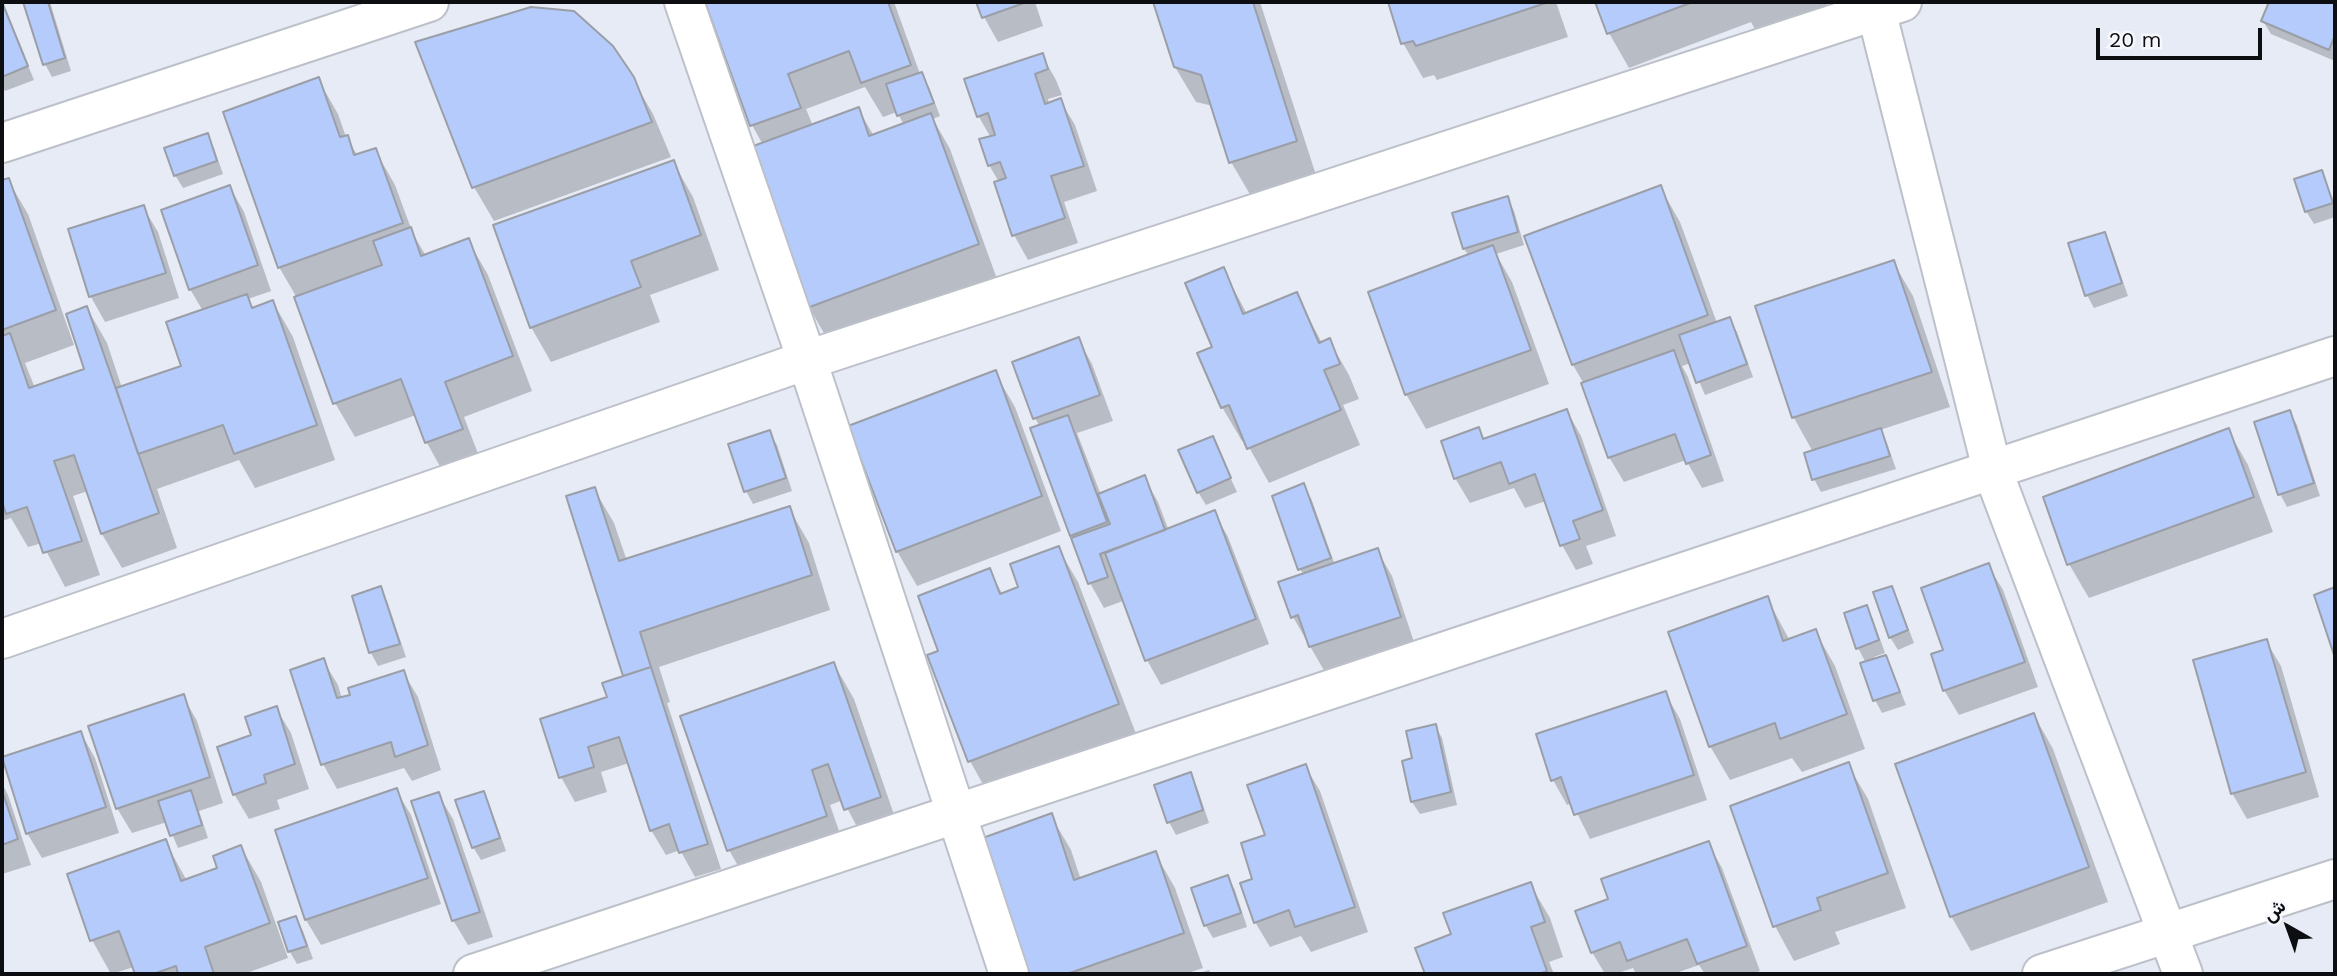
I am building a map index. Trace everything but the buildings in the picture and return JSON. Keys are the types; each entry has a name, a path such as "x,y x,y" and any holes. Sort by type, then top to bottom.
{"street":[{"path":"2,143 429,2"},
{"path":"684,2 807,360 1009,974"},
{"path":"2,639 807,360 1884,4 1992,469 2183,974"},
{"path":"473,974 2335,356"},
{"path":"2042,974 2335,879"}]}
